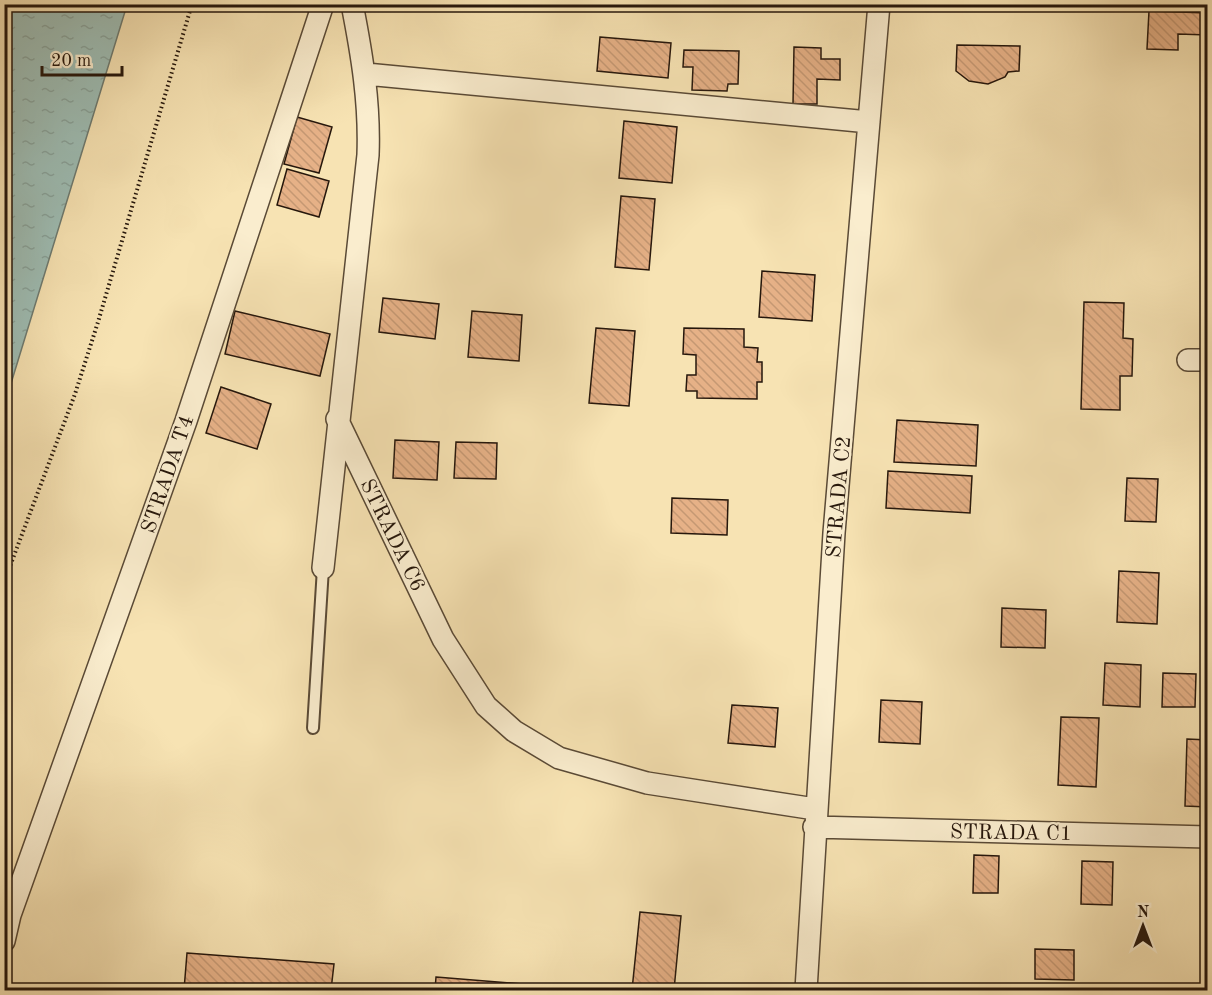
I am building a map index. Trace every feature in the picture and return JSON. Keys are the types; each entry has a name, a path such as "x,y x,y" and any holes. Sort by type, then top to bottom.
{"street":[{"name":"STRADA T4","path":"4,941 10,915 186,421 323,4"},
{"path":"323,568 337,419 368,154 369,113 366,74 352,4"},
{"name":"STRADA C2","path":"806,990 834,533 879,4"},
{"path":"366,74 869,122"},
{"name":"STRADA C6","path":"337,419 443,639 486,706 514,731 559,758 647,783 815,818"},
{"name":"STRADA C1","path":"815,818 1208,837"}],"lane":[{"path":"313,728 323,568"}],"path":[{"path":"4,582 50,463 95,332 192,4"}],"water":[{"path":"4,5 127,5 5,403"}],"building":[{"path":"1149,11 1208,13 1208,35 1178,34 1178,50 1147,49"},
{"path":"600,37 671,43 668,78 597,71"},
{"path":"957,45 1020,46 1019,71 1008,72 1005,77 988,84 969,81 956,71"},
{"path":"794,47 821,48 821,59 840,59 840,80 817,79 817,104 793,104"},
{"path":"684,50 739,51 738,84 728,84 727,91 692,90 693,67 683,67"},
{"path":"297,117 332,127 319,173 284,164"},
{"path":"624,121 677,127 672,183 619,178"},
{"path":"287,169 329,181 319,217 277,205"},
{"path":"621,196 655,199 649,270 615,267"},
{"path":"762,271 815,275 812,321 759,317"},
{"path":"383,298 439,304 435,339 379,332"},
{"path":"1084,302 1124,303 1123,338 1133,339 1132,376 1120,376 1120,410 1081,409"},
{"path":"235,311 330,334 320,376 225,354"},
{"path":"472,311 522,315 519,361 468,357"},
{"path":"596,328 635,331 629,406 589,403"},
{"path":"684,328 744,329 744,347 758,348 757,362 762,362 762,382 757,382 757,399 697,398 697,391 686,391 687,375 696,375 696,355 683,354"},
{"path":"221,387 271,404 257,449 206,433"},
{"path":"897,420 978,425 976,466 894,462"},
{"path":"395,440 439,442 437,480 393,478"},
{"path":"456,442 497,443 496,479 454,478"},
{"path":"888,471 972,476 970,513 886,508"},
{"path":"1127,478 1158,479 1156,522 1125,521"},
{"path":"672,498 728,500 727,535 671,533"},
{"path":"1119,571 1159,573 1157,624 1117,622"},
{"path":"1002,608 1046,610 1045,648 1001,647"},
{"path":"1105,663 1141,665 1140,707 1103,705"},
{"path":"1163,673 1196,674 1195,707 1162,707"},
{"path":"881,700 922,702 920,744 879,742"},
{"path":"732,705 778,708 775,747 728,743"},
{"path":"1061,717 1099,718 1096,787 1058,785"},
{"path":"1187,739 1208,740 1208,807 1185,806"},
{"path":"974,855 999,856 998,893 973,893"},
{"path":"1082,861 1113,862 1112,905 1081,904"},
{"path":"640,912 681,916 674,990 632,990"},
{"path":"1035,949 1074,950 1074,980 1035,979"},
{"path":"187,953 334,964 331,990 184,990"},
{"path":"436,977 598,990 435,990"}]}
